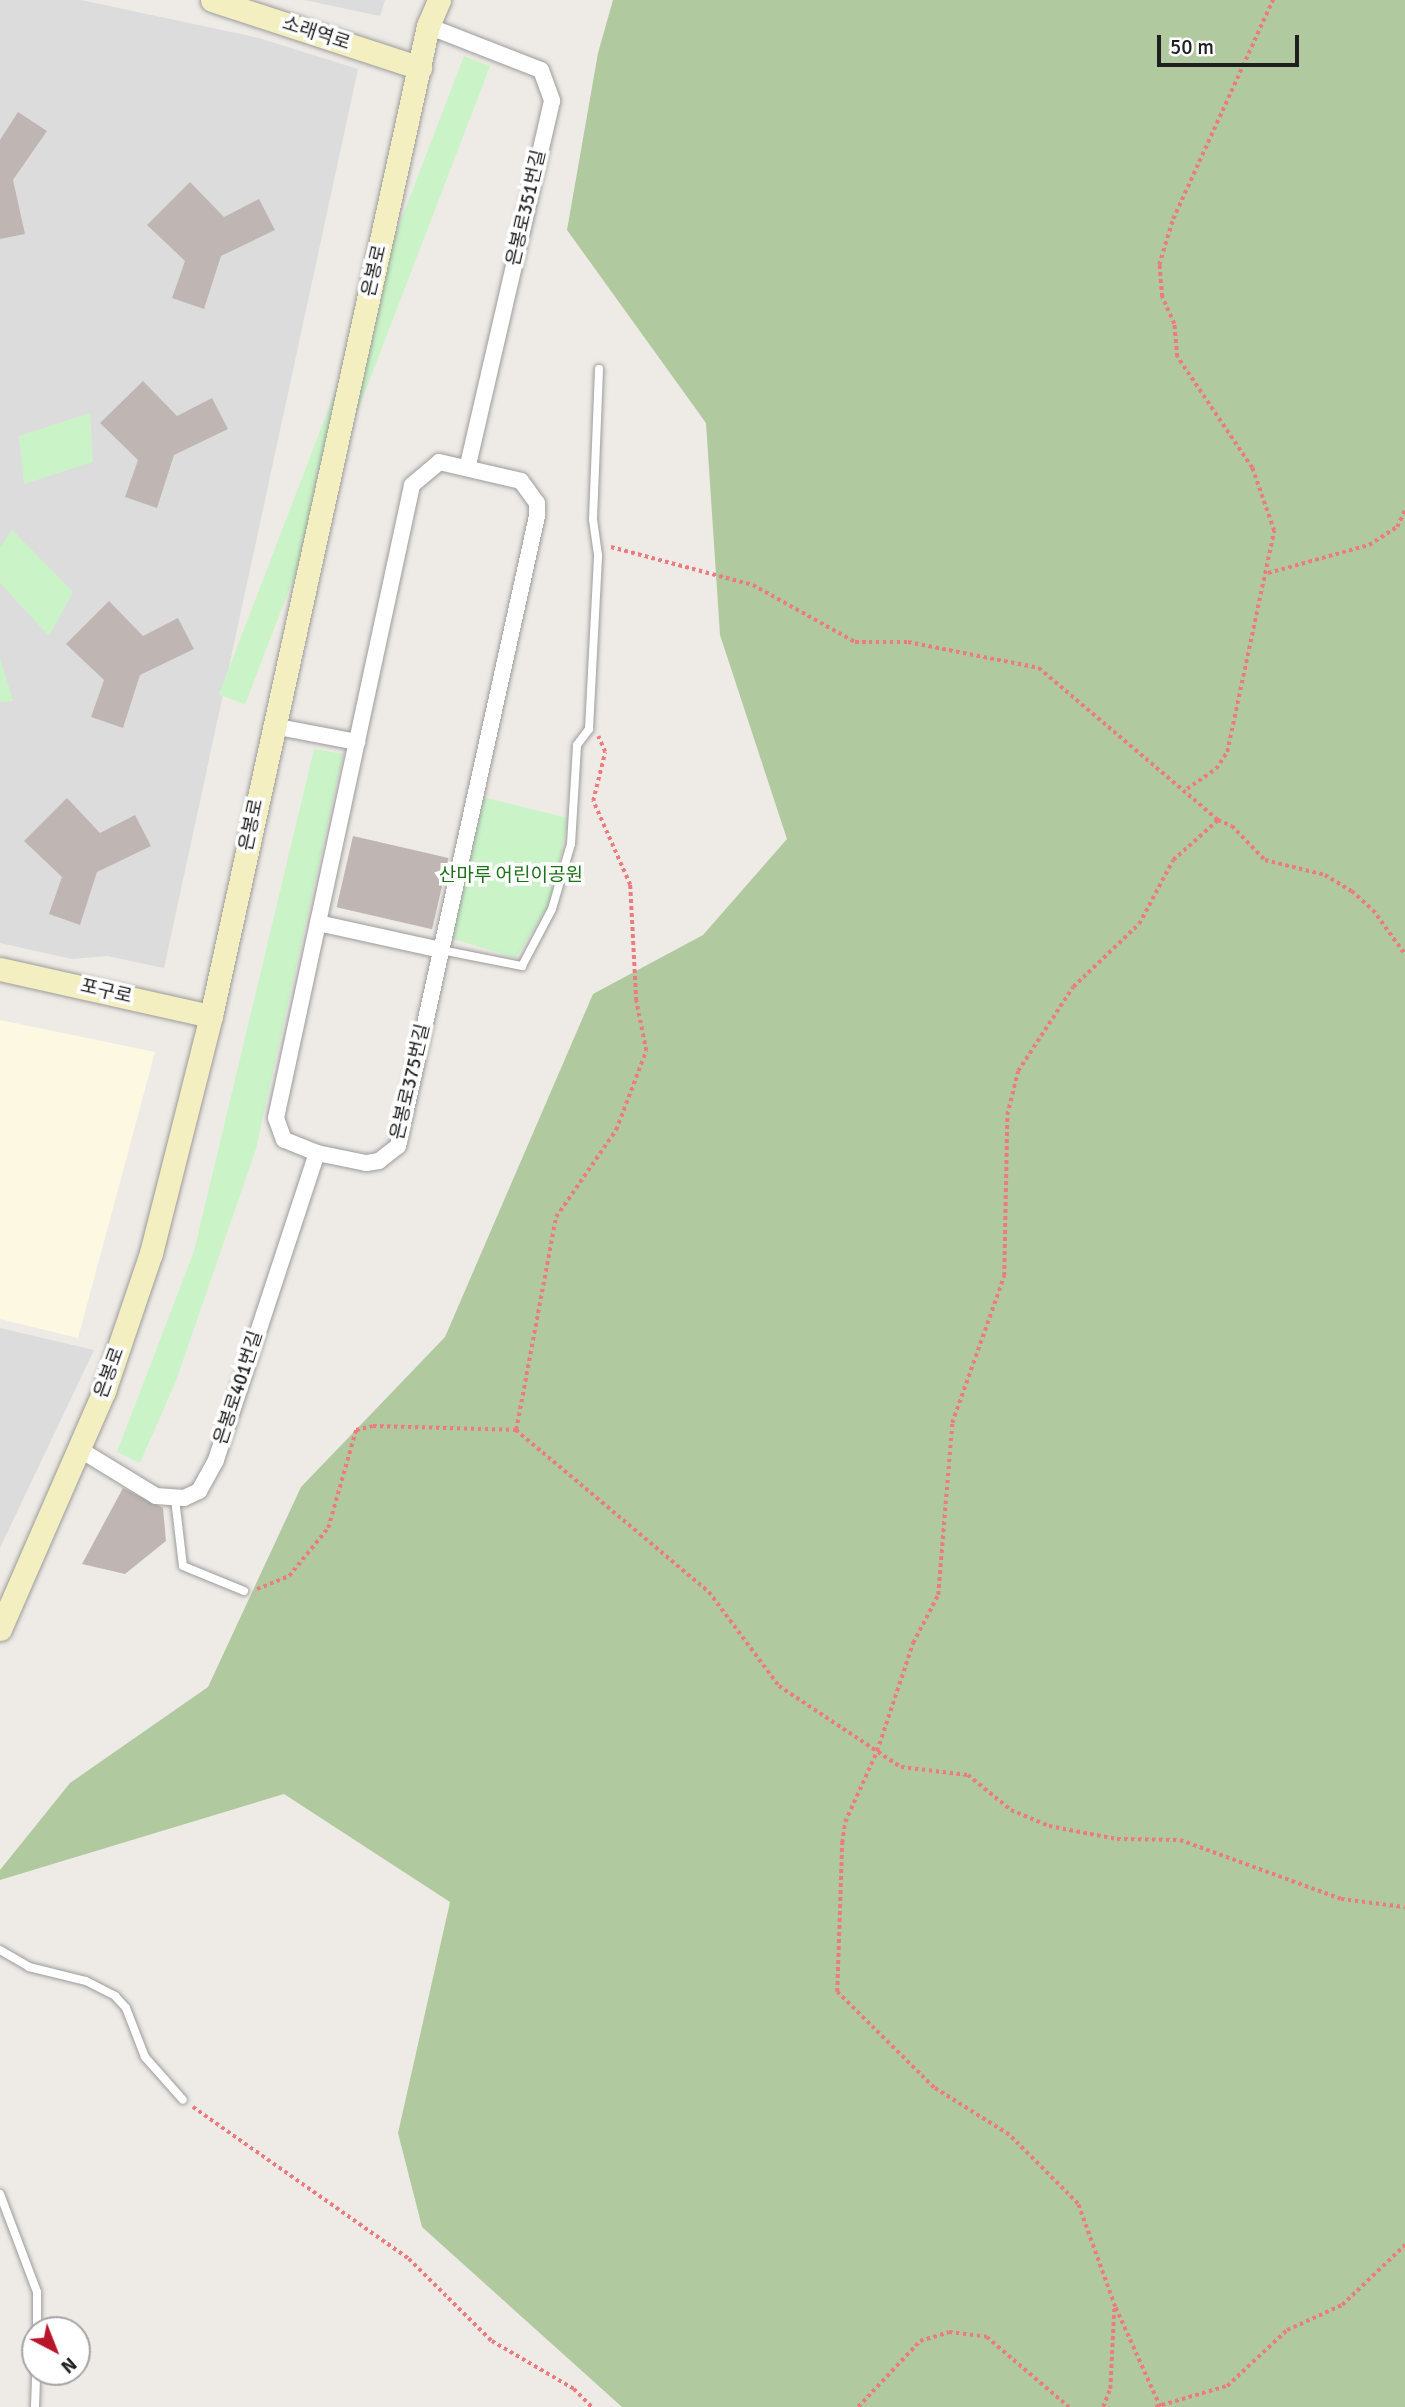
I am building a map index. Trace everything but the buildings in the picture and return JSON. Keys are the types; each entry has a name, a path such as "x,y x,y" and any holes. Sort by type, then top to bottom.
{"main road":[{"name":"소래역로","path":"212,0 420,68"},
{"name":"은봉로","path":"0,1629 104,1391 151,1253 211,1016 428,26 439,0"},
{"name":"포구로","path":"0,969 211,1016"}],"street":[{"name":"은봉로351번길","path":"428,26 541,70 552,101 468,466"},
{"name":"은봉로375번길","path":"439,462 468,466 521,481 537,503 537,516 398,1146 379,1161 366,1163 317,1153 284,1140 276,1118 412,485 439,462"},
{"path":"274,726 357,742"},
{"path":"318,923 441,950"},
{"name":"은봉로401번길","path":"175,1499 199,1491 216,1460 317,1153"},
{"path":"79,1449 156,1496 175,1499"}],"lane":[{"path":"441,950 523,966 552,909 570,844 577,745 589,723 596,542 594,468 599,369"},
{"path":"175,1499 183,1566 244,1591"},
{"path":"0,1950 29,1967 86,1981 115,1996 125,2008 145,2057 183,2100"},
{"path":"0,2194 37,2292 37,2316"},
{"path":"36,2386 36,2407"}],"path":[{"path":"1187,789 1216,769 1227,752 1268,573 1274,531 1267,503 1252,468 1177,357 1174,324 1162,297 1159,265 1173,219 1273,0"},
{"path":"1268,573 1369,545 1397,527 1405,510"},
{"path":"596,542 753,585 855,642 908,642 1032,665 1187,789 1218,820 1232,826 1265,860 1325,875 1352,891 1405,954"},
{"path":"516,1430 556,1217 616,1130 646,1051 636,1001 630,885 593,801 605,752 589,723"},
{"path":"1160,2406 1115,2307 1083,2215 1067,2191 1009,2135 934,2088 837,1992 845,1822 877,1751 913,1643 937,1595 952,1423 1004,1276 1007,1115 1018,1071 1073,987 1139,924 1172,860 1218,820"},
{"path":"244,1591 279,1583 328,1528 356,1430 373,1426 516,1430 709,1592 779,1686 877,1751 914,1771 968,1775 1011,1810 1049,1826 1116,1839 1180,1840 1341,1899 1405,1907"},
{"path":"183,2100 408,2259 492,2342 574,2389 592,2407"},
{"path":"1154,2407 1227,2386 1287,2330 1342,2305 1405,2245"},
{"path":"1102,2407 1110,2389 1115,2307"},
{"path":"859,2407 920,2341 949,2332 987,2337 1069,2407"}],"shaded area":[{"path":"0,0 81,0 259,38 358,69 164,968 107,956 72,959 0,943"},
{"path":"304,0 385,0 380,16"},
{"path":"0,1020 155,1052 78,1338 0,1319"},
{"path":"0,1328 94,1350 0,1548"}],"green space":[{"path":"613,0 1405,0 1405,2407 622,2407 422,2227 398,2133 450,1902 284,1794 0,1880 0,1870 70,1783 208,1687 301,1487 445,1337 593,994 703,935 787,839 720,635 706,423 567,230 598,53"},
{"path":"464,56 490,66 245,705 219,695"},
{"path":"90,413 93,462 24,484 19,436"},
{"path":"12,530 73,592 49,636 0,583 0,547"},
{"path":"0,658 13,701 0,702"},
{"path":"314,749 343,754 256,1149 176,1381 140,1463 117,1452 194,1251"},
{"name":"산마루 어린이공원","path":"482,797 568,818 553,898 516,958 451,938"}]}
